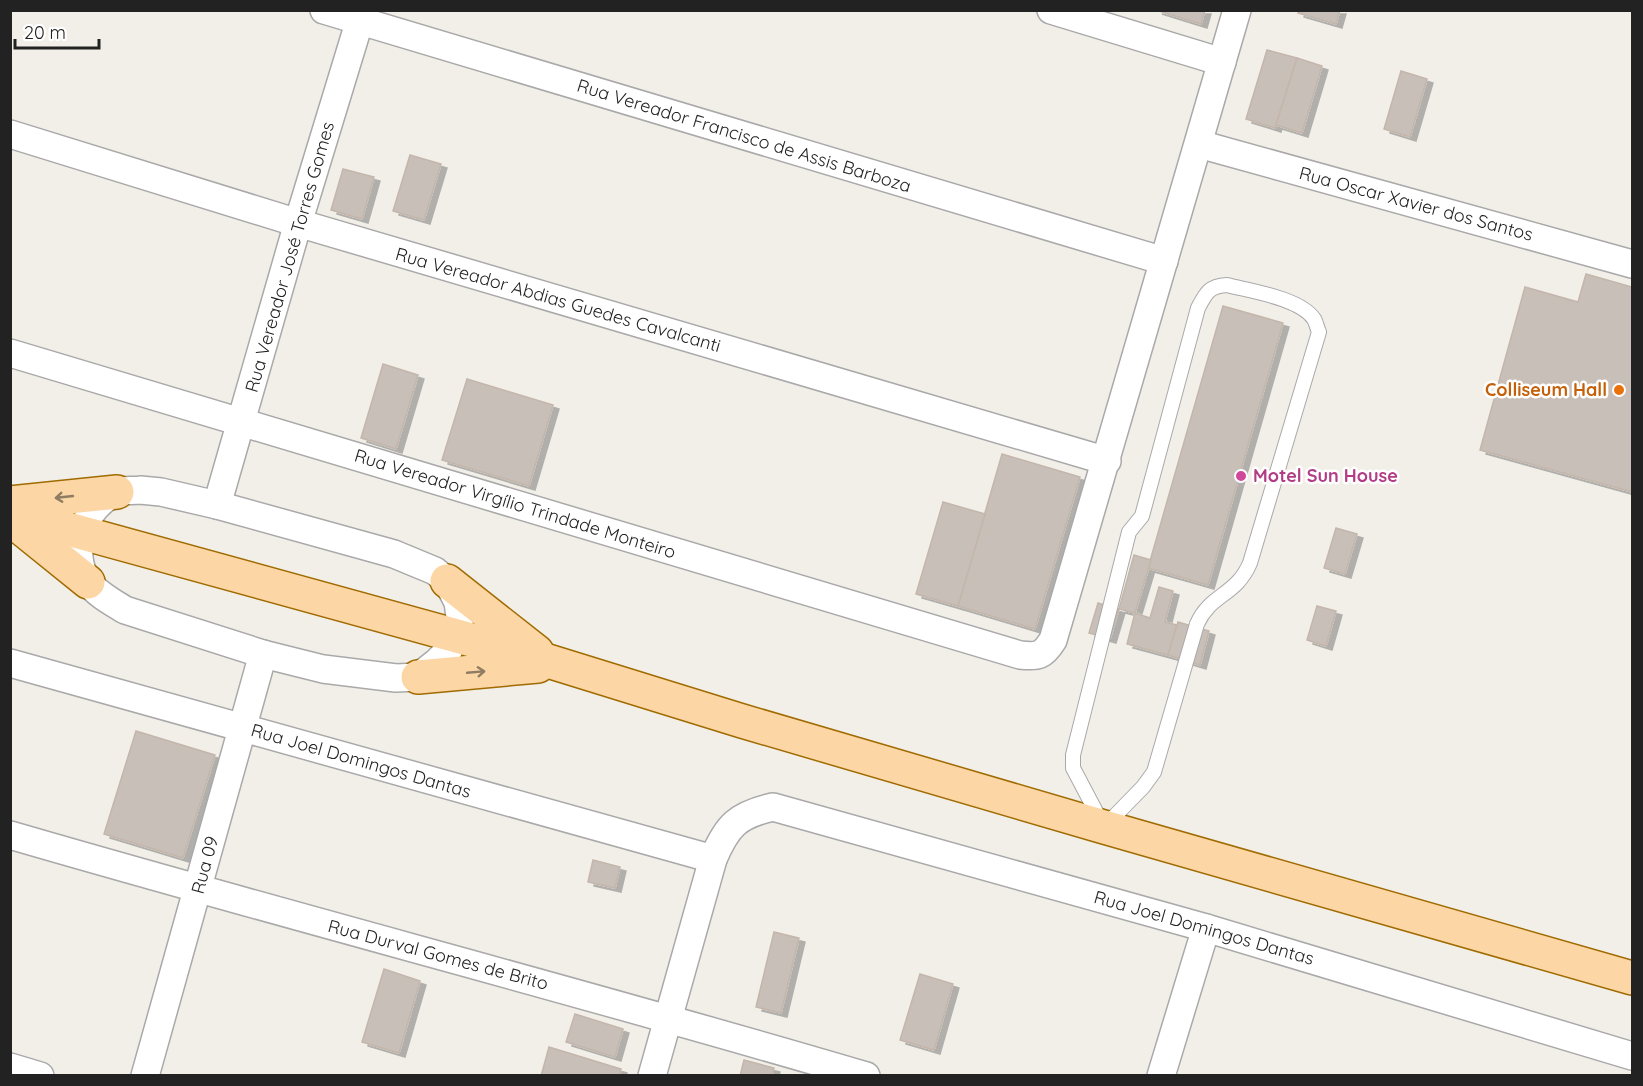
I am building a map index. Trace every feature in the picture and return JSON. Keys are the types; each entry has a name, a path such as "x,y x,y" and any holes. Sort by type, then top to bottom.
{"main road":[{"path":"10,503 117,492"},
{"path":"10,513 456,635 1104,826 1632,978"},
{"path":"10,519 88,582"},
{"path":"447,581 553,663"},
{"path":"418,676 553,663"}],"street":[{"name":"Rua Vereador Francisco de Assis Barboza","path":"324,10 362,16 1164,261"},
{"path":"1051,10 1222,62"},
{"path":"1107,461 1238,10"},
{"name":"Rua Vereador José Torres Gomes","path":"217,505 298,223 362,16"},
{"name":"Rua Vereador Abdias Guedes Cavalcanti","path":"10,134 298,223 1107,461"},
{"name":"Rua Oscar Xavier dos Santos","path":"1199,144 1632,264"},
{"name":"Rua Vereador Virgílio Trindade Monteiro","path":"10,352 1020,655 1035,657 1046,651 1053,640 1107,461"},
{"path":"117,492 161,492 217,505 394,554 435,571 447,581 458,602 460,616 456,635 448,651 418,676 396,678 322,669 263,654 124,610 105,598 88,582 78,557 82,534 89,515 99,503 117,492"},
{"name":"Rua 09","path":"145,1076 263,654"},
{"name":"Rua Joel Domingos Dantas","path":"10,663 713,859 723,836 736,820 754,811 773,807 1206,928 1632,1056"},
{"name":"Rua Durval Gomes de Brito","path":"10,835 198,890 669,1018 866,1076"},
{"path":"652,1076 713,859"},
{"path":"1161,1076 1206,928"},
{"path":"10,1067 40,1076"}],"lane":[{"path":"1227,285 1293,303 1314,319 1319,332 1250,563 1238,584 1209,604 1202,613 1154,772 1143,787 1104,826 1072,768 1073,755 1129,532 1142,516 1198,308 1206,293 1215,286 1227,285"}],"building":[{"path":"1156,10 1205,10 1201,24"},
{"path":"1299,10 1340,10 1336,24 1298,13"},
{"path":"1267,50 1297,58 1275,128 1246,119"},
{"path":"1297,58 1322,66 1302,133 1276,125"},
{"path":"1401,71 1427,79 1410,137 1384,129"},
{"path":"410,155 441,164 424,220 393,211"},
{"path":"343,169 374,177 362,219 331,210"},
{"path":"1586,274 1632,287 1632,492 1480,450 1525,287 1578,302"},
{"path":"1223,306 1283,323 1208,585 1148,568"},
{"path":"383,364 418,375 396,449 361,438"},
{"path":"467,379 553,405 529,486 442,460"},
{"path":"1002,454 1080,477 1035,629 958,606"},
{"path":"943,502 985,514 958,606 916,594"},
{"path":"1336,528 1357,534 1345,574 1324,568"},
{"path":"1134,555 1151,560 1135,613 1119,609"},
{"path":"1159,587 1173,591 1165,622 1177,625 1168,655 1127,644 1135,613 1150,618"},
{"path":"1098,603 1119,609 1110,639 1089,633"},
{"path":"1317,606 1336,611 1326,646 1307,640"},
{"path":"1178,622 1209,631 1200,665 1168,655"},
{"path":"136,731 215,755 183,858 104,834"},
{"path":"593,860 620,867 615,888 588,882"},
{"path":"774,932 799,938 781,1013 756,1007"},
{"path":"384,969 420,981 399,1053 362,1042"},
{"path":"920,974 953,984 934,1050 900,1040"},
{"path":"575,1014 623,1029 615,1057 566,1042"},
{"path":"549,1047 621,1069 619,1076 541,1076"},
{"path":"744,1060 774,1068 772,1076 740,1076"}],"place":[{"name":"Colliseum Hall","path":"1619,390"},
{"name":"Motel Sun House","path":"1241,476"}]}
